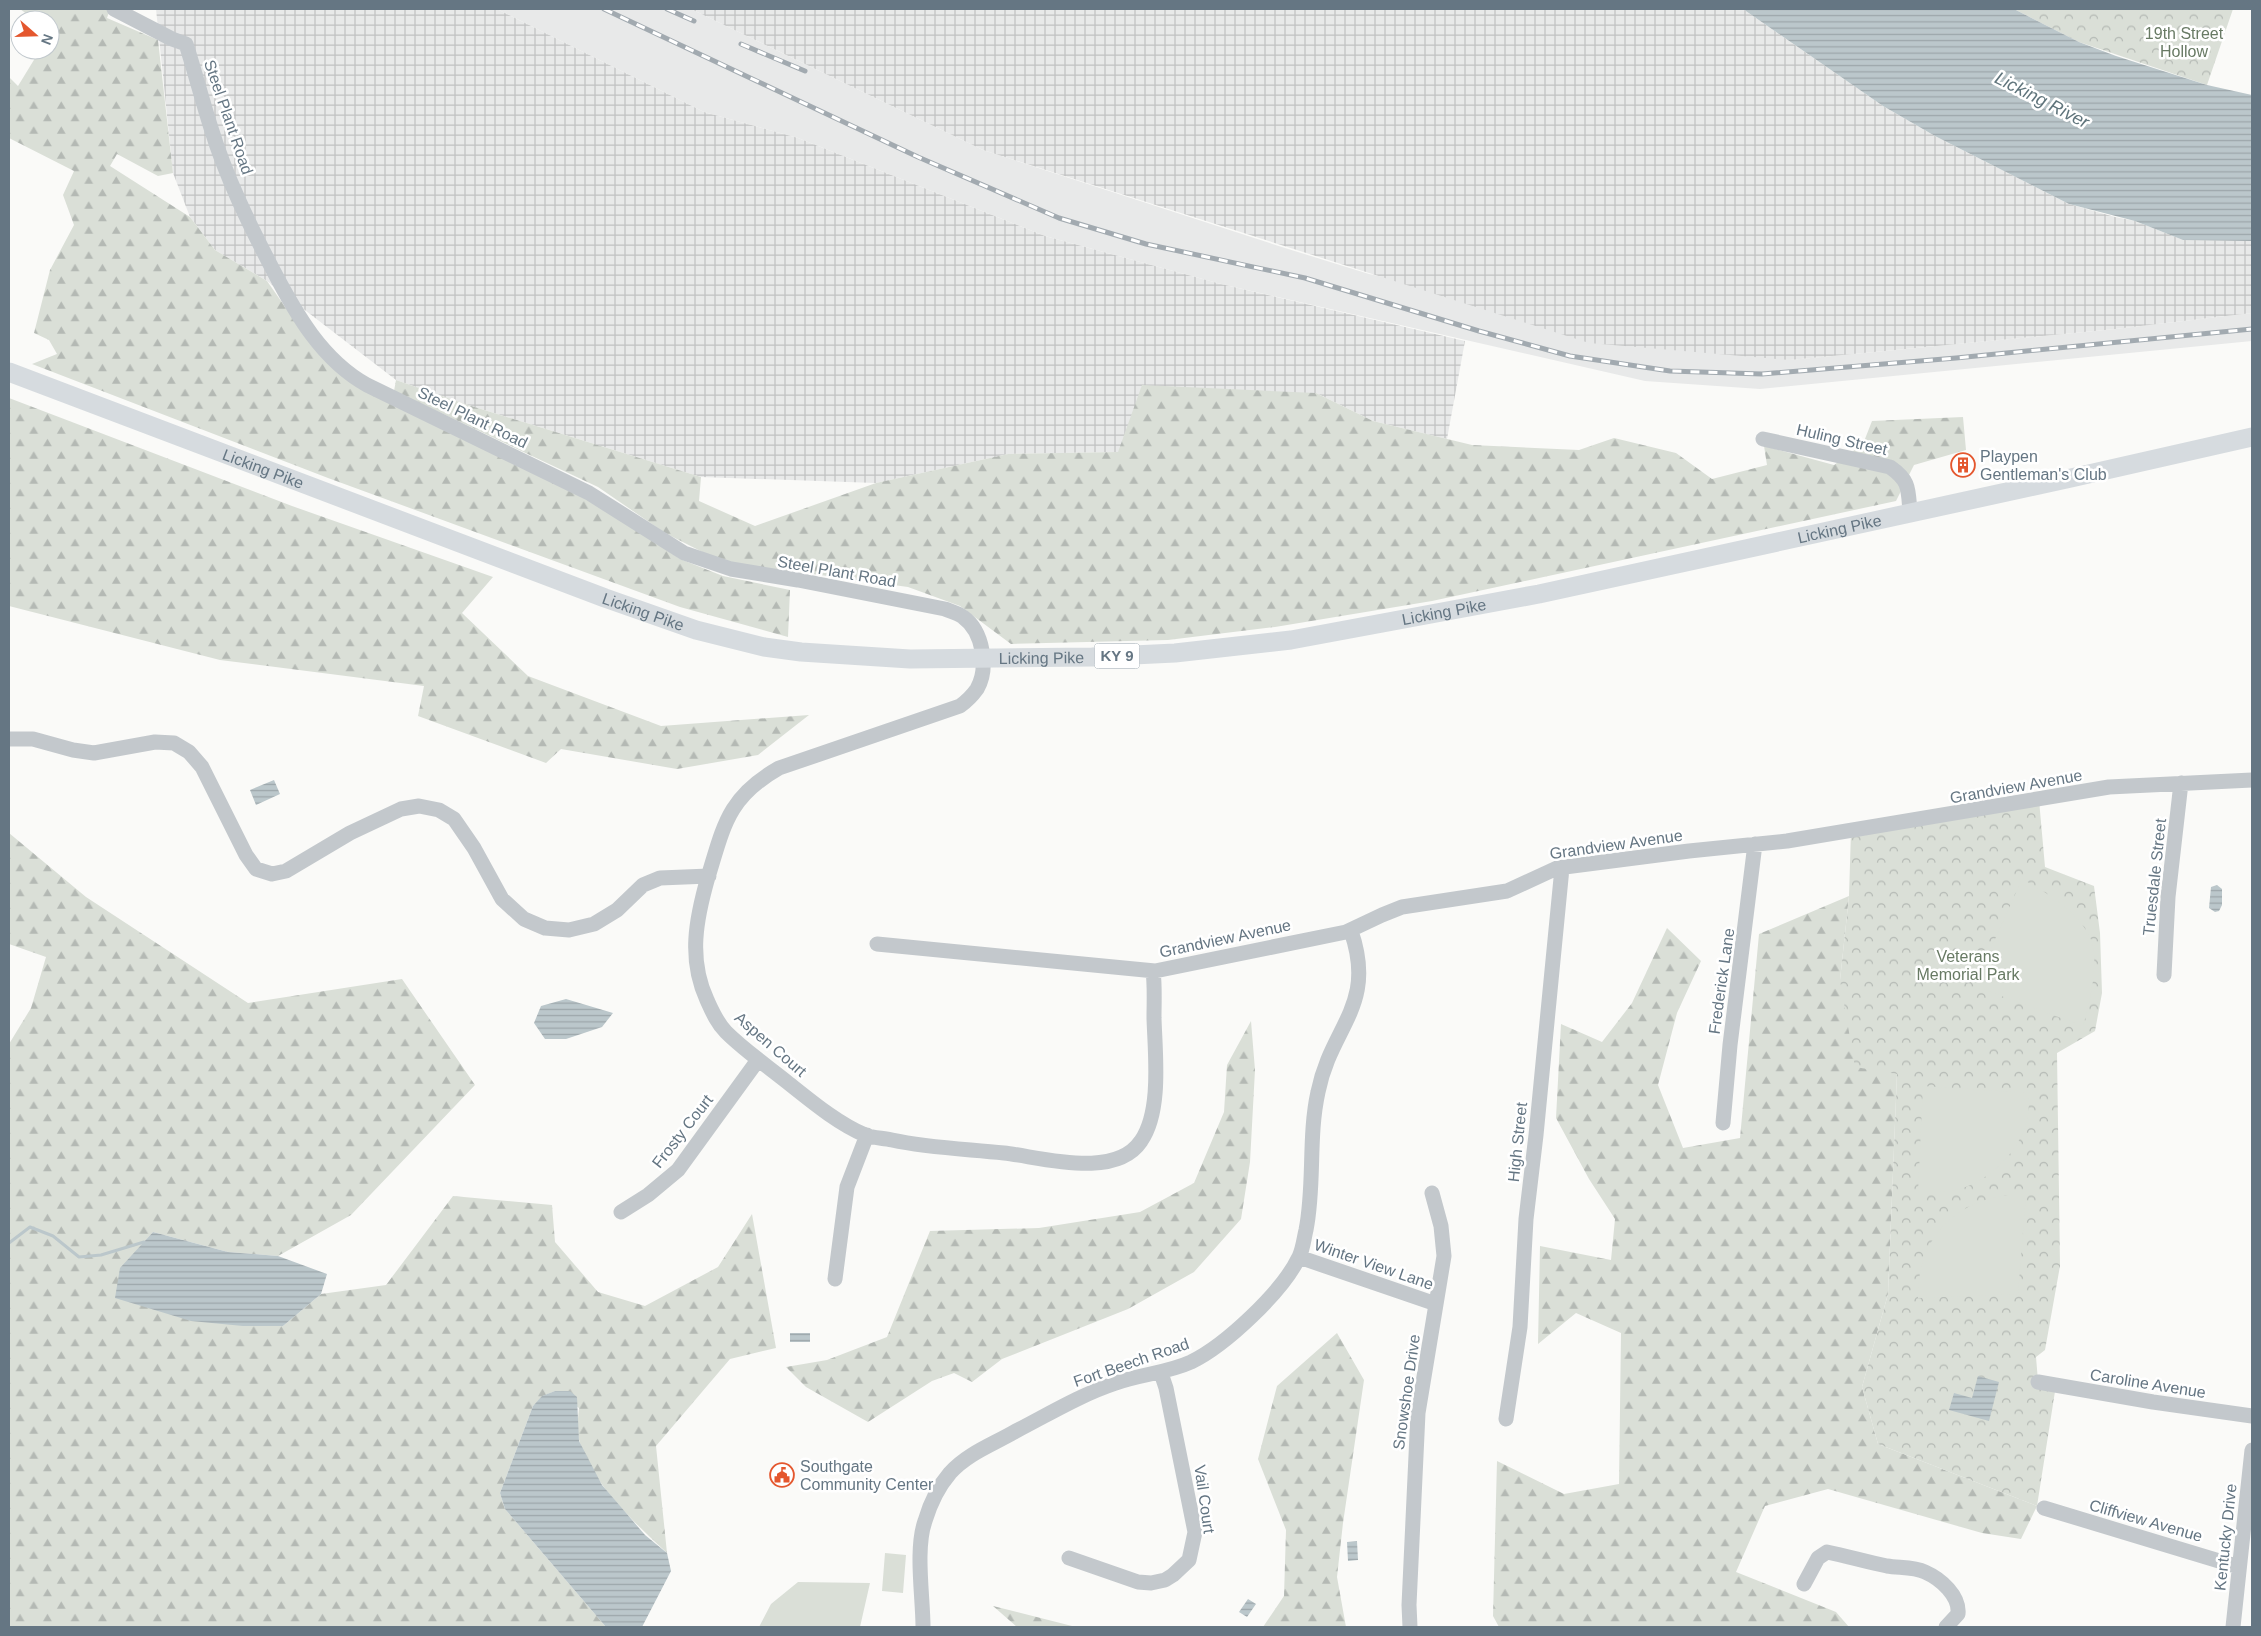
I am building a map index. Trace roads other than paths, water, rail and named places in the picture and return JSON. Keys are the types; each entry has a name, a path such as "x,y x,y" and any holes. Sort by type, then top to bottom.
{"main road":[{"name":"Licking Pike","path":"9,372 605,598 696,630 764,647 801,652 910,659 1092,657 1175,653 1291,640 1539,594 2071,478 2252,436"}],"street":[{"name":"Steel Plant Road","path":"114,9 186,44 211,128 245,214 298,315 322,349 347,372 367,385 589,493 684,553 723,567 926,606 962,616 974,628 980,640 982,657"},
{"name":"Huling Street","path":"1764,439 1890,467 1901,474 1907,482 1910,512"},
{"name":"Aspen Court","path":"982,657 982,675 978,687 971,697 960,706 779,768 759,779 743,794 730,813 721,832 698,913 694,952 703,992 712,1012 725,1030 758,1060 843,1124 866,1135 919,1146 1005,1153 1075,1163 1103,1162 1125,1156 1141,1143 1151,1121 1156,1058 1153,971"},
{"path":"9,739 33,739 73,750 94,753 155,742 174,743 190,752 202,766 246,855 256,869 272,874 286,871 359,828 401,809 419,806 439,810 454,819 474,848 502,899 524,919 545,928 569,930 594,924 617,910 643,885 660,878 707,882"},
{"name":"Grandview Avenue","path":"877,944 1153,971 1351,931 1382,914 1402,907 1507,891 1548,871 1562,868 1755,844 1928,819 2109,787 2252,780"},
{"name":"Truesdale Street","path":"2164,975 2168,897 2181,783"},
{"name":"Frederick Lane","path":"1722,1123 1755,844"},
{"name":"High Street","path":"1506,1419 1515,1370 1520,1327 1526,1219 1562,868"},
{"name":"Fort Beech Road","path":"924,1627 922,1538 924,1524 935,1496 952,1470 975,1453 1079,1397 1124,1380 1161,1373 1192,1362 1219,1344 1258,1309 1288,1275 1299,1256 1310,1210 1311,1159 1319,1086 1326,1063 1356,999 1359,984 1358,952 1351,931"},
{"name":"Frosty Court","path":"621,1212 648,1195 678,1170 758,1060"},
{"path":"835,1279 847,1187 866,1135"},
{"name":"Snowshoe Drive","path":"1410,1627 1409,1605 1418,1413 1444,1256 1441,1226 1432,1193"},
{"name":"Winter View Lane","path":"1299,1256 1436,1304"},
{"name":"Vail Court","path":"1069,1558 1138,1582 1151,1583 1165,1580 1189,1560 1195,1532 1172,1416 1161,1373"},
{"name":"Caroline Avenue","path":"2038,1382 2153,1402 2252,1416"},
{"name":"Kentucky Drive","path":"2233,1627 2252,1450"},
{"name":"Cliffview Avenue","path":"2044,1508 2239,1567"},
{"path":"1804,1584 1818,1558 1827,1552 1887,1566 1924,1571 1943,1584 1954,1596 1959,1606 1958,1614 1946,1627"}],"water":[{"name":"Licking River","path":"1743,9 2014,9 2079,42 2116,56 2207,85 2252,95 2252,241 2183,240 2135,221 2069,204 1935,136 1883,106"},
{"path":"274,780 280,794 256,805 250,790"},
{"path":"2217,885 2222,889 2222,905 2219,911 2215,912 2209,908 2211,887"},
{"path":"566,999 613,1013 602,1027 566,1039 545,1039 534,1023 541,1006"},
{"path":"153,1232 228,1252 278,1256 327,1274 321,1294 283,1326 243,1326 191,1321 115,1298 120,1268"},
{"path":"790,1333 810,1333 810,1342 790,1342"},
{"path":"1978,1376 1999,1382 1989,1421 1949,1410 1954,1393 1972,1398"},
{"path":"555,1391 570,1391 577,1397 579,1441 602,1485 645,1535 667,1553 671,1571 642,1627 606,1627 505,1509 500,1493 533,1406 542,1396"},
{"path":"1357,1541 1358,1560 1348,1561 1347,1542"},
{"path":"1248,1599 1256,1604 1247,1617 1239,1612"}],"waterway":[{"path":"9,1243 30,1227 53,1236 79,1257 101,1255 144,1242"}],"railway":[{"path":"604,9 918,157 1059,218 1146,244 1305,278 1479,331 1570,356 1670,371 1762,374 1956,358 2252,329"},
{"path":"667,9 694,21"},
{"path":"741,44 805,71"}],"place":[{"name":"Playpen Gentleman's Club","path":"1963,465"},
{"name":"Southgate Community Center","path":"782,1475"}],"park label":[{"name":"19th Street Hollow","path":"2184,42"},
{"name":"Veterans Memorial Park","path":"1968,965"}]}
